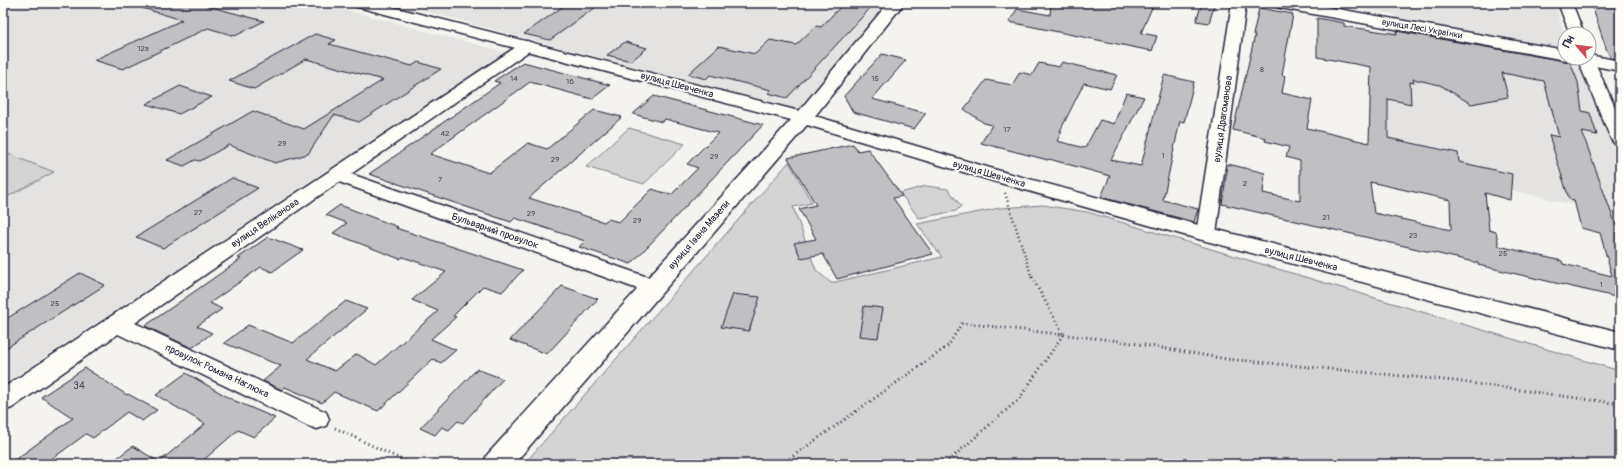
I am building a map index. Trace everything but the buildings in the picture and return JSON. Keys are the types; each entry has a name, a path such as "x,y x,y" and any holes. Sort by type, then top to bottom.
{"street":[{"name":"вулиця Шевченка","path":"359,3 803,118 1000,178 1206,234 1620,341"},
{"name":"вулиця Івана Мазепи","path":"497,464 803,118 896,3"},
{"name":"вулиця Драгоманова","path":"1206,234 1239,3"},
{"name":"вулиця Лесі Українки","path":"1280,3 1557,54"},
{"path":"1565,3 1573,26"},
{"name":"вулиця Веліканова","path":"3,401 527,46"},
{"path":"1597,61 1620,66"},
{"path":"1588,66 1620,139"},
{"name":"Бульварний провулок","path":"336,176 654,287"},
{"name":"провулок Романа Наглюка","path":"117,324 317,419"}],"path":[{"path":"1000,178 1030,274 1064,335"},
{"path":"782,464 948,346 962,323 1120,341 1227,359 1455,381 1620,404"},
{"path":"945,464 1019,399 1064,335"},
{"path":"317,419 412,464"}],"shaded area":[{"path":"3,3 320,3 505,52 3,385"},
{"path":"395,3 887,3 797,111"},
{"path":"1327,3 1555,3 1561,26 1557,26 1557,48 1396,20 1394,14"},
{"path":"1390,25 1557,56 1557,66 1581,66 1620,159 1620,216 1386,160"},
{"path":"629,128 685,144 644,184 586,167"},
{"path":"3,152 54,172 3,199"},
{"path":"789,162 812,203 793,207 816,270 831,283 942,257 917,224 1000,208 1043,205 1087,212 1620,371 1620,464 524,464"},
{"path":"926,186 948,189 961,206 956,211 919,218 900,193"}]}
